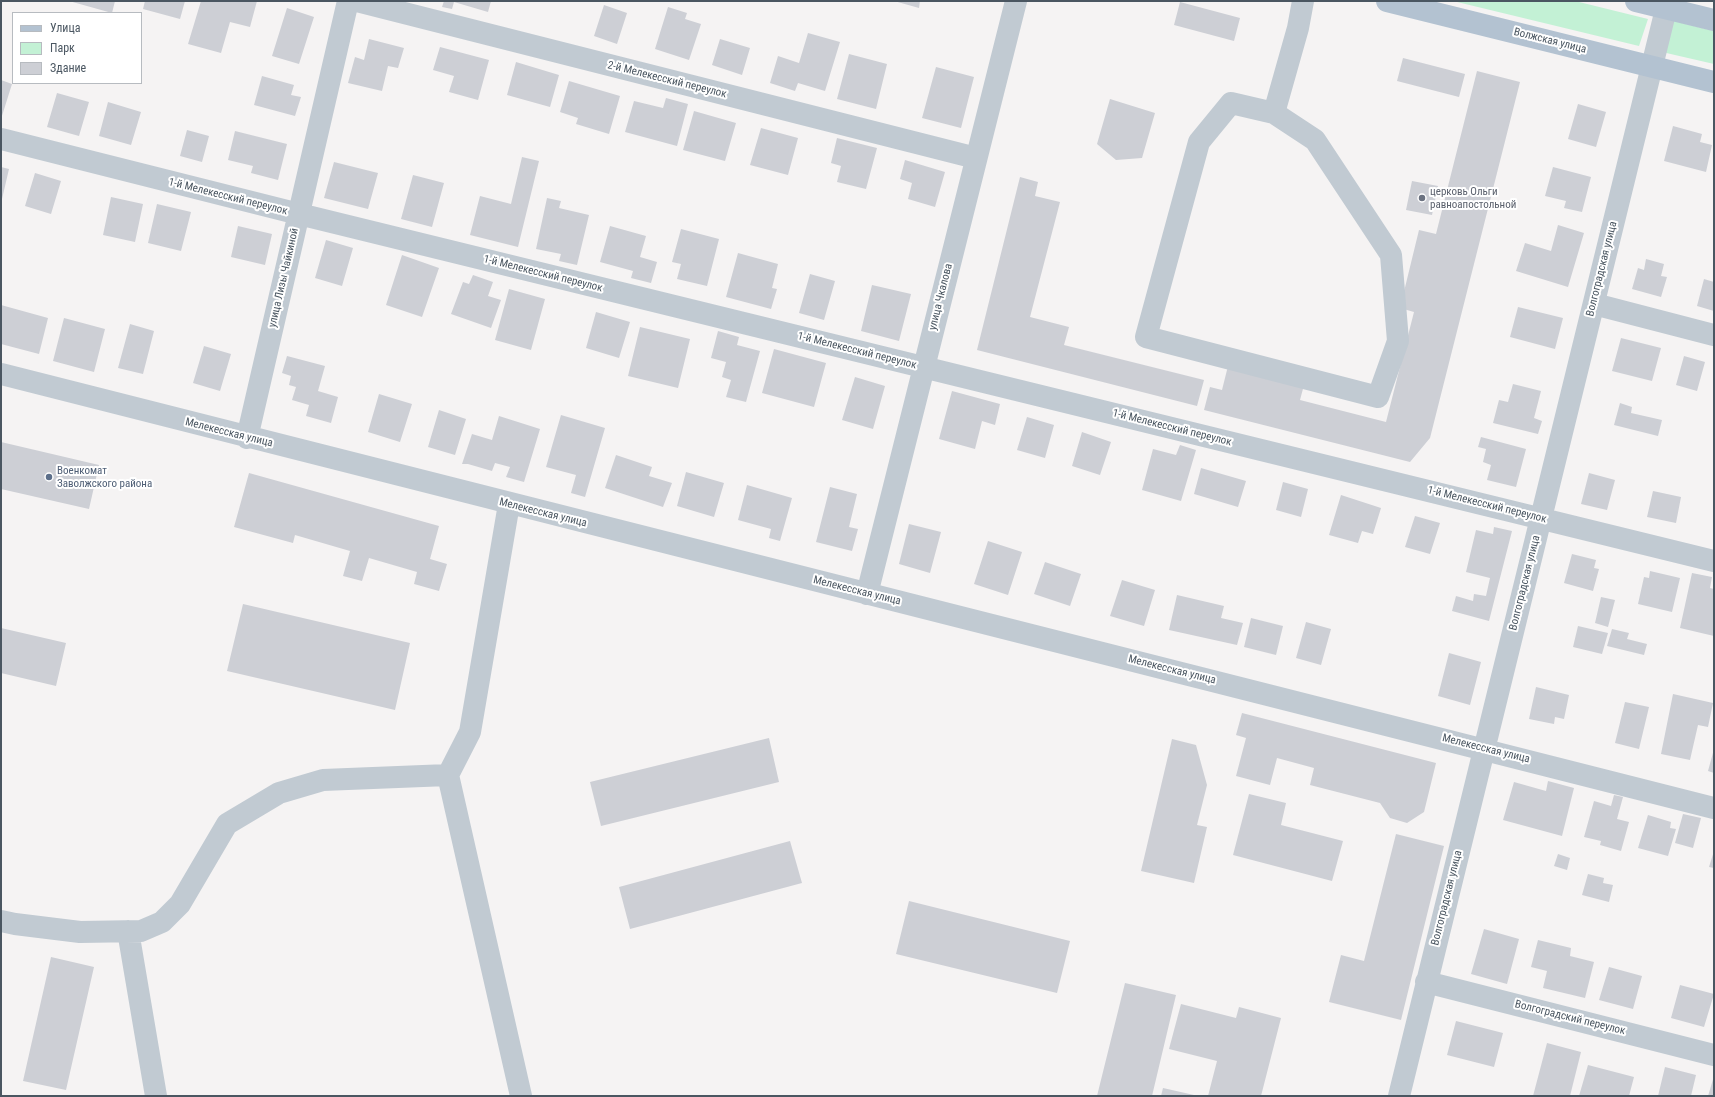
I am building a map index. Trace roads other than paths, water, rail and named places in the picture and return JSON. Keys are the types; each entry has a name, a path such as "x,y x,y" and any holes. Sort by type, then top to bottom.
{"main road":[{"name":"Волжская улица","path":"1387,1 1714,82"},
{"path":"1636,1 1668,5 1714,20"}],"street":[{"name":"улица Лизы Чайкиной","path":"247,438 348,1"},
{"name":"2-й Мелекесский переулок","path":"357,1 976,158"},
{"name":"улица Чкалова","path":"867,594 1016,1"},
{"path":"1274,113 1304,1"},
{"name":"Волгоградская улица","path":"1399,1096 1668,5"},
{"path":"1231,103 1274,113 1315,140 1391,255 1398,341 1378,397 1146,337 1199,142 1231,103"},
{"name":"1-й Мелекесский переулок","path":"1,139 299,214 1714,561"},
{"path":"1594,304 1714,335"},
{"name":"Мелекесская улица","path":"1,374 247,438 1484,748 1714,808"},
{"path":"509,504 470,732 448,775 521,1096"},
{"path":"1,920 15,924 80,932 141,931 162,922 180,904 227,824 279,793 323,780 448,775"},
{"path":"128,932 156,1096"},
{"name":"Волгоградский переулок","path":"1426,982 1714,1055"}],"place":[{"name":"церковь Ольги равноапостольной","path":"1422,198"},
{"name":"Военкомат Заволжского района","path":"49,477"}]}
